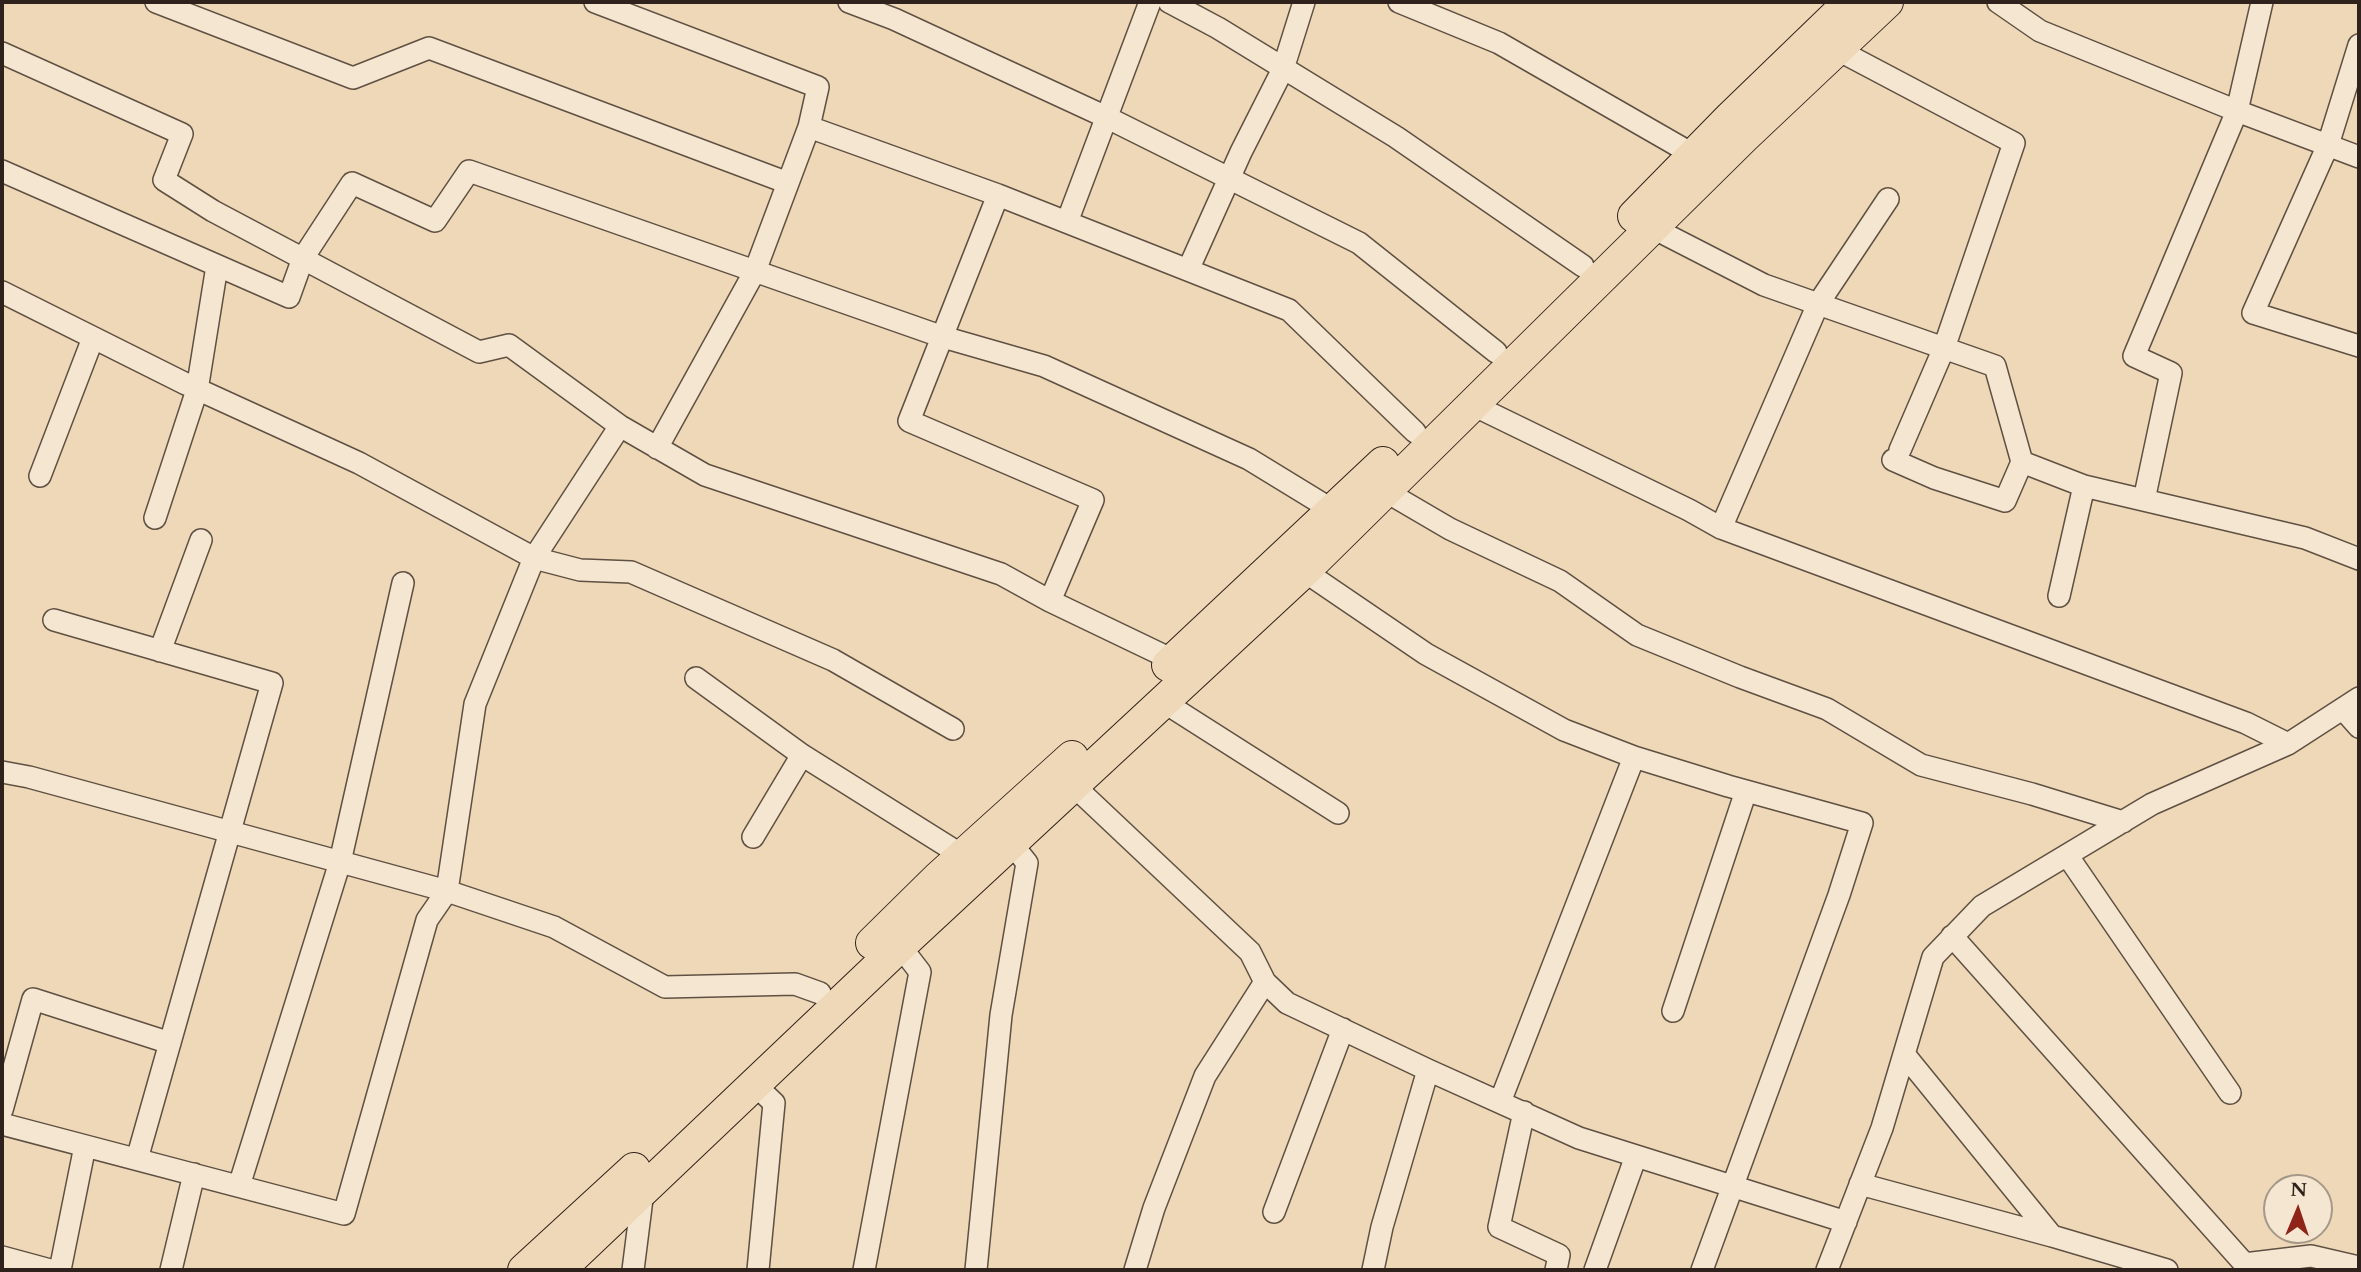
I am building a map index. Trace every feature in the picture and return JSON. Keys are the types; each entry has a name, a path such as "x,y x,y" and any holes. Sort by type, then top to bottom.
{"highway":[{"path":"1644,222 1694,155 1850,2"},
{"path":"559,1270 643,1191 820,993 1011,843 1066,777 1173,660 1334,511 1422,439 1473,405 1591,274 1644,222 1887,2"},
{"path":"524,1270 746,1078 892,938 963,856 1162,701 1304,571 1385,491 1422,439 1496,352 1591,274"}],"street":[{"path":"156,2 353,78 429,48 788,183"},
{"path":"595,2 818,86 809,127 755,271 657,448"},
{"path":"849,2 894,19 1106,117 1359,243 1496,352"},
{"path":"1067,222 1150,2"},
{"path":"1169,2 1218,28 1396,137 1591,274"},
{"path":"1188,270 1229,178 1283,69 1304,2"},
{"path":"1399,2 1499,43 1694,155"},
{"path":"1998,2 2040,31 2236,111 2359,157"},
{"path":"2144,500 2171,373 2134,356 2236,111 2262,2"},
{"path":"2359,46 2328,145 2253,313 2359,346"},
{"path":"1644,222 1764,285 1944,348 1994,366 2022,461 2005,501 1934,478 1897,455 1944,348 2014,143 1836,49"},
{"path":"2,53 182,134 164,180 214,211 479,352 509,345 620,426 705,475 1002,574 1050,601 1173,660"},
{"path":"809,127 999,195 1289,310 1422,439"},
{"path":"2,171 289,297 303,258 352,183 435,221 469,171 943,337 1056,372 1249,459 1334,511"},
{"path":"999,195 909,421 1093,500 1050,601"},
{"path":"1721,528 1818,304 1888,199"},
{"path":"155,519 197,390 217,266"},
{"path":"2,292 197,390 359,463 534,558 580,570 631,572 833,660 953,729"},
{"path":"40,476 93,338"},
{"path":"1473,405 1721,528 2246,723 2288,744"},
{"path":"2,1124 344,1214 427,920 447,891 475,704 534,558 620,426"},
{"path":"2022,461 2084,486 2305,538 2359,559"},
{"path":"2059,596 2084,486"},
{"path":"1385,491 1450,529 1560,581 1637,635 1827,709 1921,765 2123,821"},
{"path":"160,651 201,540"},
{"path":"1304,571 1426,654 1564,730 1634,757 1862,823 1839,895 1702,1270"},
{"path":"239,1186 340,862 403,583"},
{"path":"54,620 272,683 136,1159"},
{"path":"696,678 802,755 963,856"},
{"path":"1162,701 1338,813"},
{"path":"1827,1270 1882,1128 1933,957 1952,936 1982,906 2152,804 2288,744 2351,704 2359,727"},
{"path":"753,837 802,755"},
{"path":"1500,1102 1634,757"},
{"path":"2,772 29,777 447,891 554,927 665,987 795,984 820,993"},
{"path":"1066,777 1250,952 1265,982 1287,1003 1579,1138 1846,1222"},
{"path":"1673,1012 1746,791"},
{"path":"976,1270 1000,1015 1027,863 1011,843"},
{"path":"2067,855 2230,1093"},
{"path":"1952,936 2247,1267 2311,1256 2359,1267"},
{"path":"864,1270 920,972 892,938"},
{"path":"1135,1270 1154,1208 1205,1076 1265,982"},
{"path":"2,1110 33,999 170,1043"},
{"path":"1274,1212 1343,1029"},
{"path":"1904,1054 2052,1236"},
{"path":"1373,1270 1382,1227 1427,1070"},
{"path":"746,1078 775,1103 758,1270"},
{"path":"1524,1112 1499,1227 1559,1255 1556,1270"},
{"path":"61,1270 85,1146"},
{"path":"1595,1270 1636,1156"},
{"path":"171,1270 194,1174"},
{"path":"1860,1184 2168,1270"},
{"path":"633,1270 643,1191"},
{"path":"2,1257 50,1270"}]}
